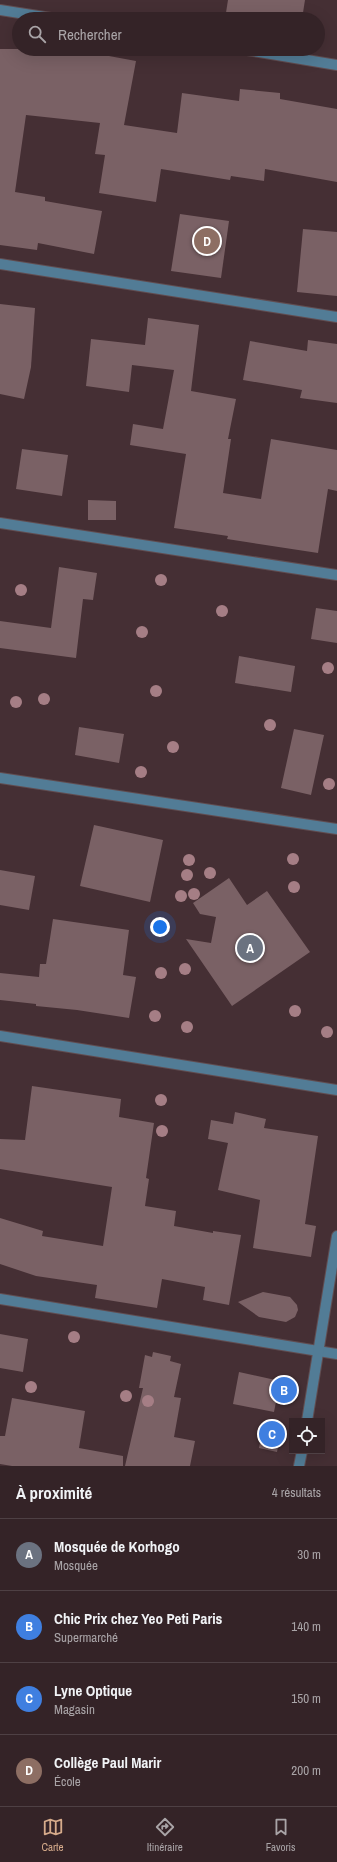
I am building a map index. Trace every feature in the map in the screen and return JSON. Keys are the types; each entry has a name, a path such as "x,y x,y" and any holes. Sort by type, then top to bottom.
{"street":[{"path":"0,10 13,12"},
{"path":"283,56 337,65"},
{"path":"0,264 337,317"},
{"path":"0,523 337,575"},
{"path":"0,778 337,829"},
{"path":"0,1036 337,1090"},
{"path":"307,1418 337,1236"},
{"path":"0,1299 337,1354"},
{"path":"299,1466 301,1454"}],"building":[{"path":"228,0 305,0 303,12 226,12"},
{"path":"0,49 12,49 12,56 109,56 136,61 124,125 177,133 182,93 239,101 240,89 280,93 280,99 337,109 337,182 265,169 264,181 231,176 230,180 161,169 156,202 99,193 105,155 95,154 100,123 26,115 15,192 45,197 45,201 102,211 94,254 38,243 37,250 0,245"},
{"path":"180,214 229,221 221,278 171,271"},
{"path":"303,229 337,232 337,296 297,292"},
{"path":"0,304 35,308 31,367 24,399 0,394"},
{"path":"148,318 199,325 191,391 236,399 228,439 231,439 223,493 261,499 271,439 337,450 337,491 328,489 318,553 227,539 228,536 174,528 186,454 130,445 133,424 163,429 174,370 132,365 129,392 86,386 91,339 145,345"},
{"path":"308,340 337,344 337,403 300,398 302,390 243,380 250,341 307,351"},
{"path":"22,449 68,455 62,496 16,489"},
{"path":"88,500 116,501 116,520 88,520"},
{"path":"59,567 97,573 93,600 83,599 76,658 0,648 0,621 51,628"},
{"path":"316,608 337,611 337,643 311,639"},
{"path":"239,656 295,666 291,692 235,683"},
{"path":"79,727 124,734 119,763 75,755"},
{"path":"294,729 324,735 311,795 281,788"},
{"path":"94,825 163,840 150,902 80,886"},
{"path":"0,870 35,876 29,910 0,905"},
{"path":"229,878 247,905 267,891 310,952 232,1006 186,939 211,943 216,917 200,914 193,903"},
{"path":"53,919 129,930 123,975 136,977 129,1018 0,1000 0,973 39,977 40,964 46,964"},
{"path":"32,1086 121,1099 119,1117 154,1123 146,1178 149,1179 145,1206 176,1211 174,1226 213,1233 213,1231 241,1235 229,1305 203,1300 205,1287 162,1279 157,1308 95,1298 97,1285 36,1276 0,1264 0,1218 43,1231 42,1236 103,1246 112,1187 0,1169 0,1139 25,1140"},
{"path":"235,1112 266,1119 264,1128 318,1136 305,1224 316,1226 311,1257 253,1248 260,1200 218,1190 228,1143 208,1139 211,1120 233,1124"},
{"path":"263,1292 290,1297 297,1305 298,1310 295,1317 286,1322 259,1317 238,1302"},
{"path":"0,1334 28,1339 23,1372 0,1368"},
{"path":"153,1352 171,1356 170,1361 181,1364 174,1397 181,1398 174,1437 195,1441 190,1466 125,1466 143,1388 139,1388 145,1355 152,1357"},
{"path":"239,1372 280,1381 274,1412 233,1404"},
{"path":"12,1398 85,1411 79,1448 123,1456 123,1466 12,1466 0,1464 0,1436 5,1436"},
{"path":"264,1422 282,1426 277,1452 259,1448"}],"place":[{"name":"Collège Paul Marir","path":"207,241"},
{"name":"Mosquée de Korhogo","path":"250,948"},
{"name":"Chic Prix chez Yeo Peti Paris","path":"284,1390"},
{"name":"Lyne Optique","path":"272,1434"}]}
